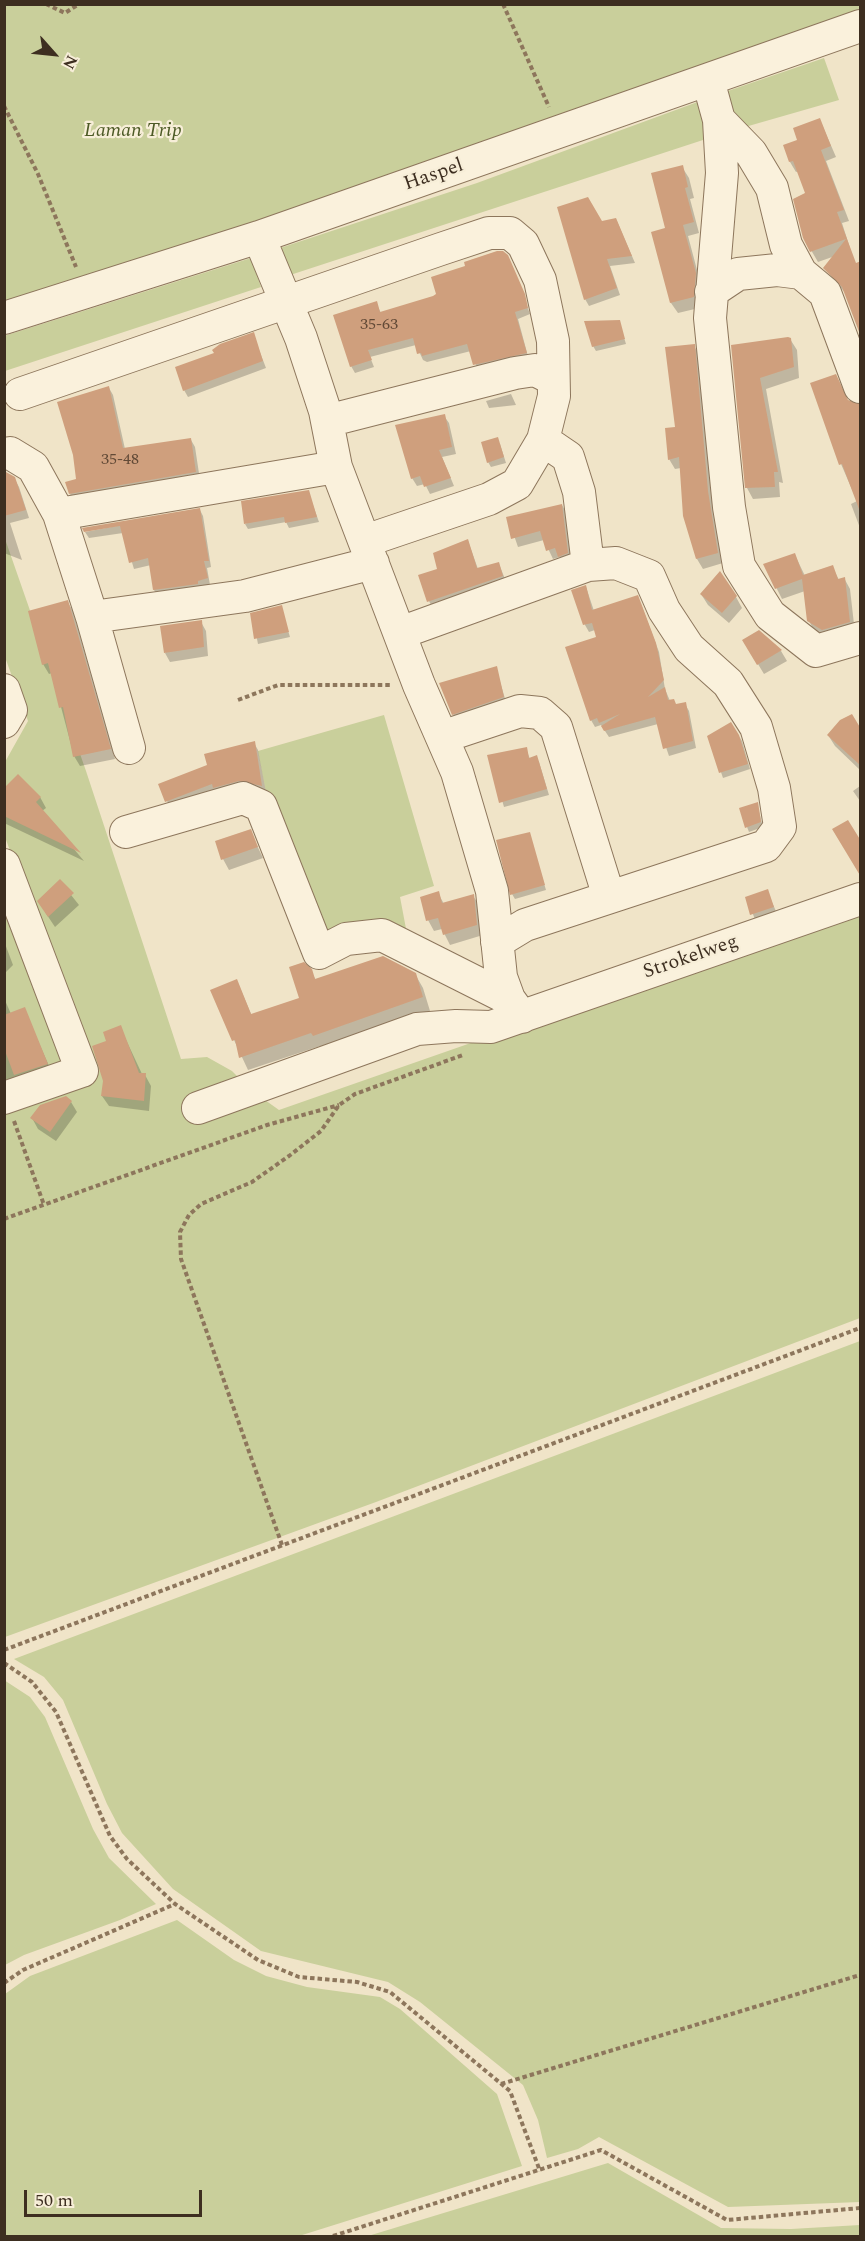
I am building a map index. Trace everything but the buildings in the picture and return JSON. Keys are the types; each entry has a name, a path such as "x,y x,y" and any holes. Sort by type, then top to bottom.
{"street":[{"name":"Haspel","path":"4,318 260,237 861,26"},
{"path":"708,80 719,120 722,173 710,318 729,507 739,566 770,615 816,651 861,638"},
{"path":"719,120 751,153 772,188 786,245 801,273 825,293 861,387"},
{"path":"20,394 489,233 510,233 523,244 540,280 553,340 554,396 543,440 517,484 489,500 369,552 245,596 92,617"},
{"path":"260,237 301,338 327,421 336,467 419,685 457,772 492,891 501,977 516,1008"},
{"path":"711,292 738,274 777,270 801,273"},
{"path":"327,421 515,373 536,370 554,379"},
{"path":"543,440 568,457 579,492 588,565"},
{"path":"10,453 33,466 59,514 92,617 129,748"},
{"path":"59,514 336,467"},
{"path":"400,633 588,565 616,563 649,576 664,610 688,648 728,683 756,727 774,788 780,827 766,846 525,925 496,942"},
{"path":"4,690 11,710 4,722"},
{"path":"442,737 520,711 540,713 556,727 609,897"},
{"path":"126,832 243,798 261,806 319,953 346,939 382,935 516,1008"},
{"path":"4,865 82,1071 5,1098"},
{"name":"Strokelweg","path":"198,1108 417,1029 456,1026 491,1027 516,1008 861,899"}],"path":[{"path":"46,4 64,13 79,4"},
{"path":"503,4 558,132"},
{"path":"4,106 38,174 86,291"},
{"path":"238,700 278,685 419,685"},
{"path":"4,1219 267,1125 339,1105 382,1083 474,1051"},
{"path":"5,1098 45,1205"},
{"path":"282,1545 181,1259 180,1232 189,1215 201,1204 252,1182 321,1131 339,1105"},
{"path":"4,1650 861,1328"},
{"path":"4,1663 32,1682 56,1712 110,1836 127,1859 175,1904 258,1960 298,1977 357,1982 390,1992 510,2091 540,2171"},
{"path":"4,1983 23,1970 175,1904"},
{"path":"501,2084 861,1975"},
{"path":"333,2236 601,2150 727,2220 861,2208"}],"green space":[{"name":"Laman Trip","path":"5,5 860,5 860,20 5,312"},
{"path":"824,58 839,100 745,127 725,102 722,93"},
{"path":"703,100 703,140 281,278 271,251 477,183"},
{"path":"251,258 261,287 5,371 4,336"},
{"path":"4,536 86,771 181,1059 207,1057 232,1071 251,1090 279,1110 860,907 860,1318 376,1502 5,1637 5,1109 94,1081 5,837 5,762 28,721 5,657"},
{"path":"384,715 434,886 400,897 407,934 370,920 322,933 268,802 258,751"},
{"path":"4,886 70,1069 4,1089"},
{"path":"860,1341 860,2202 728,2207 599,2137 578,2149 547,2158 538,2120 523,2085 420,2002 388,1982 261,1951 173,1889 122,1833 107,1804 63,1700 44,1677 14,1659"},
{"path":"4,1680 30,1697 45,1717 93,1829 109,1858 156,1904 120,1920 24,1955 5,1965"},
{"path":"177,1920 234,1960 266,1976 307,1987 380,1997 400,2009 497,2094 522,2166 299,2236 5,2236 5,1994 30,1976"},
{"path":"608,2163 721,2228 791,2229 860,2225 860,2236 368,2236"}]}
